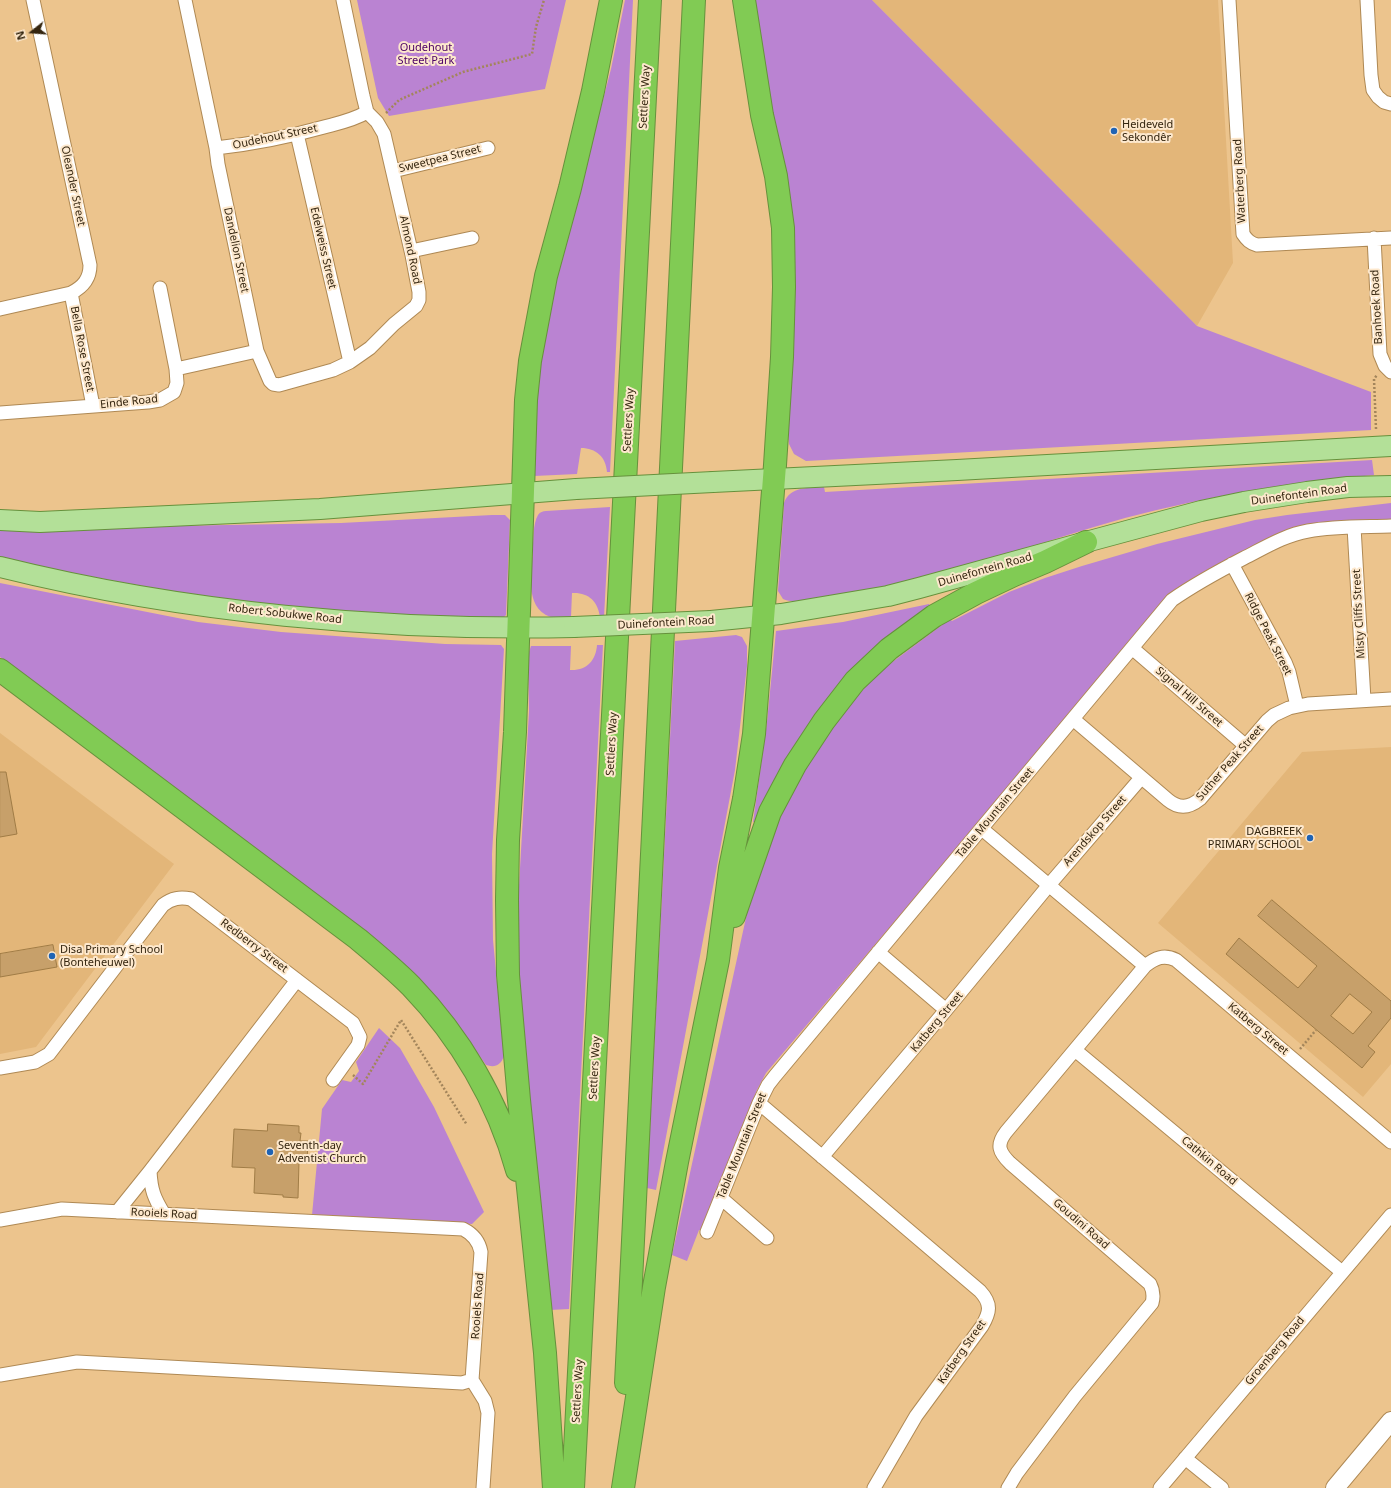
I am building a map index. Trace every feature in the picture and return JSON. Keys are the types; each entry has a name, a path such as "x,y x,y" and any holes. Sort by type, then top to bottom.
{"highway":[{"path":"554,1488 545,1352 519,1104 508,967 508,840 515,732 526,400 530,361 537,317 546,276 570,188 593,91 611,0"},
{"name":"Settlers Way","path":"574,1488 650,0"},
{"path":"622,1488 694,0"},
{"path":"622,1488 654,1287 718,960 730,868 744,799 754,734 774,479 782,357 784,287 783,228 776,176 762,115 744,0"},
{"path":"718,960 770,812 795,765 824,721 855,681 889,649 940,612 1086,542"},
{"path":"0,670 358,939 393,968 411,986 430,1007 452,1036 469,1060 485,1088 513,1154 532,1223"}],"main road":[{"path":"0,520 40,522 320,509 576,489 1391,446"},
{"name":"Duinefontein Road","path":"574,627 711,621 763,616 851,603 920,588 1086,542 1244,502 1348,487 1391,486"},
{"name":"Robert Sobukwe Road","path":"0,567 85,585 180,602 246,611 394,624 518,628 574,627"}],"street":[{"name":"Oleander Street","path":"0,309 71,293 79,289 86,281 90,271 90,265 33,0"},
{"path":"185,0 216,148"},
{"path":"343,0 367,112"},
{"name":"Waterberg Road","path":"1230,0 1243,234 1246,239 1250,243 1257,245 1391,238"},
{"path":"1367,0 1370,75 1373,90 1384,102 1391,104"},
{"name":"Oudehout Street","path":"216,148 238,146 297,134 358,118 367,112"},
{"name":"Almond Road","path":"279,385 333,370 350,362 370,348 394,324 416,306 419,300 420,292 384,134 377,122 367,112"},
{"name":"Edelweiss Street","path":"297,134 350,362"},
{"name":"Dandelion Street","path":"216,148 218,164 257,351 270,381 273,384 279,385"},
{"name":"Sweetpea Street","path":"393,171 488,148"},
{"path":"411,250 472,238"},
{"name":"Banhoek Road","path":"1374,238 1380,354 1385,366 1385,373"},
{"name":"Einde Road","path":"0,413 148,402 168,396 174,392 177,382 176,368 160,288"},
{"name":"Bella Rose Street","path":"71,293 93,406"},
{"path":"176,368 257,351"},
{"name":"Table Mountain Street","path":"707,1232 759,1103 768,1085 1172,600 1193,586 1232,564 1270,545 1297,534 1354,527 1391,526"},
{"name":"Misty Cliffs Street","path":"1354,527 1364,700"},
{"name":"Ridge Peak Street","path":"1232,564 1285,662 1289,672 1297,706"},
{"name":"Signal Hill Street","path":"1132,648 1246,746"},
{"name":"Suther Peak Street","path":"1073,719 1172,804 1178,806 1189,806 1200,799 1262,727 1271,718 1281,712 1297,706 1308,704 1391,699"},
{"name":"Arendskop Street","path":"1049,885 1141,778"},
{"path":"982,829 1145,966"},
{"name":"Katberg Street","path":"874,1488 916,1416 982,1326 988,1315 989,1306 987,1298 980,1291 822,1158 1049,885"},
{"name":"Redberry Street","path":"0,1068 35,1062 50,1054 158,911 163,905 173,898 191,899 297,980 117,1212"},
{"path":"878,952 946,1010"},
{"name":"Katberg Street","path":"1145,966 1160,957 1170,957 1176,960 1391,1142"},
{"name":"Goudini Road","path":"1008,1488 1017,1473 1075,1396 1152,1303 1154,1298 1152,1288 1145,1279 1010,1163 1000,1149 999,1143 1006,1132 1145,966"},
{"path":"297,980 353,1023 357,1028 360,1037 358,1045 333,1080"},
{"name":"Cathkin Road","path":"1075,1050 1342,1272"},
{"path":"759,1103 822,1158"},
{"path":"150,1171 152,1193 164,1214"},
{"path":"721,1198 767,1238"},
{"name":"Rooiels Road","path":"0,1220 62,1209 463,1230 468,1232 477,1240 481,1252 472,1380"},
{"name":"Groenberg Road","path":"1160,1488 1391,1215"},
{"path":"0,1374 77,1362 462,1383 472,1380 483,1397 488,1413 483,1488"},
{"path":"1335,1488 1391,1421"},
{"path":"1185,1458 1222,1488"}],"path":[{"path":"377,122 398,100 463,72 532,54 536,27 544,0"},
{"path":"1376,432 1374,378 1385,373"},
{"path":"343,1066 363,1084 401,1020 467,1125"},
{"path":"1292,1058 1316,1030"}],"shaded area":[{"name":"Heideveld Sekondêr","path":"872,0 1218,0 1233,263 1197,326"},
{"name":"Disa Primary School (Bonteheuwel)","path":"0,733 174,864 36,1047 0,1054"},
{"name":"DAGBREEK PRIMARY SCHOOL","path":"1391,747 1391,1064 1363,1097 1158,923 1302,752"}],"green space":[{"name":"Oudehout Street Park","path":"357,0 566,0 545,89 389,116 378,98"},
{"path":"625,0 633,0 610,472 607,472 605,462 599,454 586,448 581,448 577,474 534,476 538,375 552,295 611,69"},
{"path":"754,0 872,0 1197,326 1371,392 1371,430 806,461 794,454 789,444 787,419 792,296"},
{"path":"1372,460 1374,475 1279,486 1156,510 908,582 828,598 801,601 790,601 783,599 778,591 784,503 791,493 801,489 824,487 825,492"},
{"path":"1391,503 1391,520 1281,534 1205,571 1170,597 766,1073 757,1090 703,1231 699,1230 687,1261 672,1255 749,904 770,835 803,768 851,703 872,680 891,663 950,619 952,621 1009,592 1045,578 1157,544 1255,520"},
{"path":"610,507 604,617 600,617 597,606 591,599 578,593 572,593 571,617 556,618 546,615 539,609 534,601 532,591 531,571 536,518 541,512 545,511"},
{"path":"505,515 510,520 506,615 504,617 398,615 250,602 125,583 0,557 0,529 341,523"},
{"path":"0,583 198,622 281,632 445,644 501,645 504,649 492,854 493,940 504,1056 501,1062 495,1066 486,1065 456,1023 0,657"},
{"path":"929,604 931,608 791,752 753,822 767,722 776,631 843,622"},
{"path":"736,635 742,637 747,646 747,666 735,770 656,1190 647,1188 675,641"},
{"path":"597,645 603,645 569,1309 550,1310 519,1001 516,938 529,711 528,655 531,646 571,646 570,670 576,670 590,664 595,655"},
{"path":"379,1028 400,1048 434,1107 484,1212 472,1224 312,1215 322,1109 342,1080 351,1082 359,1071 356,1062"}],"building":[{"path":"0,772 6,772 17,834 0,837"},
{"path":"1272,900 1391,1001 1391,1018 1368,1046 1375,1052 1362,1068 1226,954 1239,938 1298,988 1317,966 1258,916","holes":["1350,994 1372,1012 1353,1034 1331,1016"]},
{"path":"53,945 57,967 0,977 0,954"},
{"name":"Seventh-day Adventist Church","path":"268,1124 299,1126 299,1133 301,1133 300,1141 308,1141 307,1163 299,1162 298,1198 283,1197 283,1195 254,1193 255,1168 232,1167 234,1129 267,1131"}],"place":[{"name":"Heideveld Sekondêr","path":"1114,131"},
{"name":"DAGBREEK PRIMARY SCHOOL","path":"1310,838"},
{"name":"Disa Primary School (Bonteheuwel)","path":"52,956"},
{"name":"Seventh-day Adventist Church","path":"270,1152"}]}
